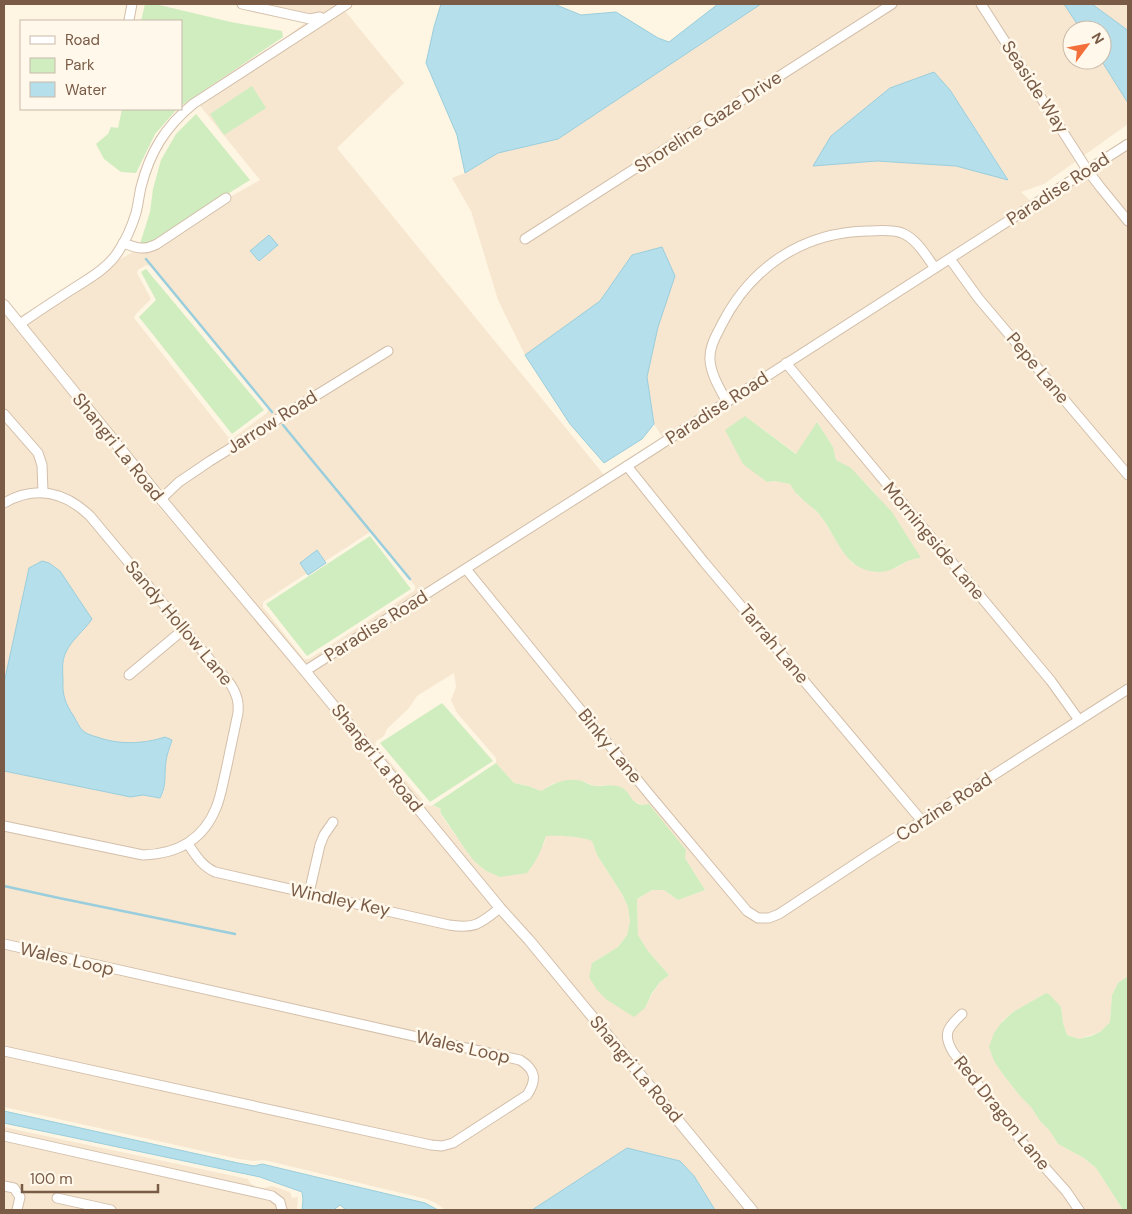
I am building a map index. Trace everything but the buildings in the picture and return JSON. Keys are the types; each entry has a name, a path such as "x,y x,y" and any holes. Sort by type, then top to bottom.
{"street":[{"path":"129,20 132,4"},
{"path":"242,4 310,19 328,15"},
{"path":"20,324 105,267 115,256 131,227 150,159 161,138 177,118 193,104 347,4"},
{"name":"Shoreline Gaze Drive","path":"525,239 892,4"},
{"name":"Seaside Way","path":"981,4 1088,171 1128,221"},
{"name":"Paradise Road","path":"305,671 1128,144"},
{"path":"123,243 140,248 149,248 226,198"},
{"path":"726,402 711,366 711,350 714,340 726,316 740,295 756,276 775,261 807,243 830,235 854,231 891,231 901,232 910,237 935,268"},
{"name":"Pepe Lane","path":"950,259 979,299 1128,475"},
{"name":"Shangri La Road","path":"4,305 161,499 752,1210"},
{"name":"Jarrow Road","path":"161,499 178,482 210,461 388,351"},
{"name":"Morningside Lane","path":"786,363 1052,681 1079,720"},
{"path":"4,414 38,453 42,465 43,492"},
{"name":"Tarrah Lane","path":"627,466 704,562 922,821"},
{"name":"Sandy Hollow Lane","path":"4,503 23,494 43,492 55,494 75,503 90,516 231,685 238,703 238,713 217,807 199,834 188,844 177,850 143,856 4,826"},
{"name":"Binky Lane","path":"466,569 649,794 747,911 758,918"},
{"path":"129,675 184,629"},
{"name":"Corzine Road","path":"758,918 769,918 779,914 1128,689"},
{"path":"309,893 320,845 332,822"},
{"name":"Windley Key","path":"188,844 199,861 206,868 215,872 459,926 470,927 480,924 500,908"},
{"name":"Wales Loop","path":"4,944 520,1060 528,1065 534,1075 534,1086 527,1096 453,1143 442,1146 4,1050"},
{"name":"Red Dragon Lane","path":"962,1014 949,1027 947,1043 1022,1142 1066,1191 1079,1210"},
{"path":"4,1136 272,1196 281,1206"},
{"path":"4,1186 14,1188 20,1197 17,1210"},
{"path":"57,1198 111,1210"}],"shaded area":[{"path":"231,4 336,4 345,11 404,83 337,148 609,481 668,446 654,424 647,377 658,327 632,255 600,301 525,355 498,300 471,211 452,178 465,173 498,153 558,139 761,4 1064,4 1074,20 1062,20 1062,70 1107,70 1128,103 1128,124 1044,184 1021,192 1037,207 1128,149 1128,976 1118,983 1112,995 1110,1022 1100,1032 1079,1039 1067,1035 1061,1007 1046,993 1013,1012 1002,1021 994,1061 1040,1121 1050,1131 1058,1144 1084,1158 1096,1168 1123,1210 759,1210 165,496 20,316 260,180 192,96 285,38 310,19","holes":["934,72 950,90 1008,179 956,166 877,161 814,166","146,265 150,266 269,408 267,413 233,438 228,437 134,318 151,299 137,273 138,270","746,417 797,454 817,422 833,447 836,460 851,469 882,502 909,560 896,568 853,564 820,515 798,496 790,483 767,482 760,476","370,532 373,533 415,586 414,591 309,659 304,659 263,607 263,602","454,673 456,687 451,700 457,713 496,758 496,763 514,783 541,791 554,783 582,781 595,786 609,785 634,802 645,805 685,858 705,890 678,900 664,890 652,890 637,899 638,935 648,951 669,975 660,982 645,1008 620,1008 607,1000 592,963 618,947 627,935 630,922 628,907 622,894 597,855 592,841 587,838 546,836 544,844 500,877 486,871 474,861 440,813 441,809 433,805 427,805 376,746 376,741 384,736 387,729 409,708 417,696"]},
{"path":"1093,4 1128,4 1128,32 1126,29"},
{"path":"4,313 156,503 301,674 745,1210 715,1210 694,1176 680,1161 627,1148 532,1210 445,1210 436,1203 426,1199 264,1160 239,1159 4,1107 4,771 130,797 143,795 160,798 164,792 166,761 172,741 165,737 145,742 123,743 101,739 82,730 63,695 62,667 66,652 73,640 84,630 29,568 4,683"},
{"path":"4,1127 248,1179 256,1187 272,1186 290,1192 292,1198 298,1197 297,1210 4,1210"}],"green space":[{"path":"145,4 155,4 231,22 282,31 283,37 182,105 182,20 141,20"},
{"path":"252,86 266,108 224,135 210,114"},
{"path":"122,110 176,110 155,134 136,173 121,172 104,159 96,144 108,134 111,127 118,128"},
{"path":"196,114 250,180 147,244 140,244 150,212 153,189 161,160 176,134"},
{"path":"146,269 264,410 232,434 139,317 156,300 141,272"},
{"path":"745,416 796,454 817,422 833,447 836,460 851,468 892,512 921,558 910,560 893,569 881,572 868,571 858,567 843,552 819,514 798,495 790,484 775,481 767,482 743,464 725,430"},
{"path":"370,536 411,589 307,656 266,604"},
{"path":"442,703 493,761 430,802 380,743"},
{"path":"496,763 514,783 541,791 565,780 582,781 595,786 614,785 621,787 636,803 649,804 686,850 685,858 705,890 678,900 664,890 652,890 637,899 638,935 648,951 669,975 660,982 652,993 645,1008 634,1017 607,1000 597,990 589,977 592,963 618,947 627,935 630,922 628,907 622,894 597,855 592,841 576,837 546,836 543,846 527,873 500,877 486,871 474,861 440,812 441,809 433,805"},
{"path":"1128,976 1128,1210 1123,1210 1096,1168 1084,1158 1058,1144 1050,1131 1002,1073 994,1061 989,1047 994,1033 1002,1022 1013,1012 1046,993 1061,1007 1067,1035 1079,1039 1100,1032 1110,1022 1112,995 1118,983"}],"water":[{"path":"441,4 554,4 581,15 616,12 658,38 669,42 718,4 761,4 558,139 498,153 465,173 457,135 426,63"},
{"path":"1064,4 1092,4 1128,32 1128,103 1107,70 1112,70 1112,20 1074,20"},
{"path":"934,72 950,90 1008,180 956,166 877,161 813,166 831,136 890,88"},
{"path":"269,235 278,245 259,261 250,251"},
{"path":"662,247 675,276 658,327 647,377 654,424 642,439 604,463 570,424 525,355 600,301 632,255"},
{"path":"317,550 326,563 308,575 300,563"},
{"path":"42,561 49,563 60,571 92,619 71,643 63,660 63,691 68,707 83,731 105,740 140,742 165,737 172,740 166,761 164,789 160,798 143,795 130,797 4,771 4,683 29,568"},
{"path":"4,1111 238,1163 254,1166 262,1164 425,1203 438,1210 346,1210 340,1205 334,1210 302,1210 302,1192 260,1177 4,1123"},
{"path":"627,1148 680,1161 694,1176 715,1210 532,1210"}],"waterway":[{"path":"146,259 272,412"},
{"path":"283,425 410,579"},
{"path":"4,886 235,934"}]}
